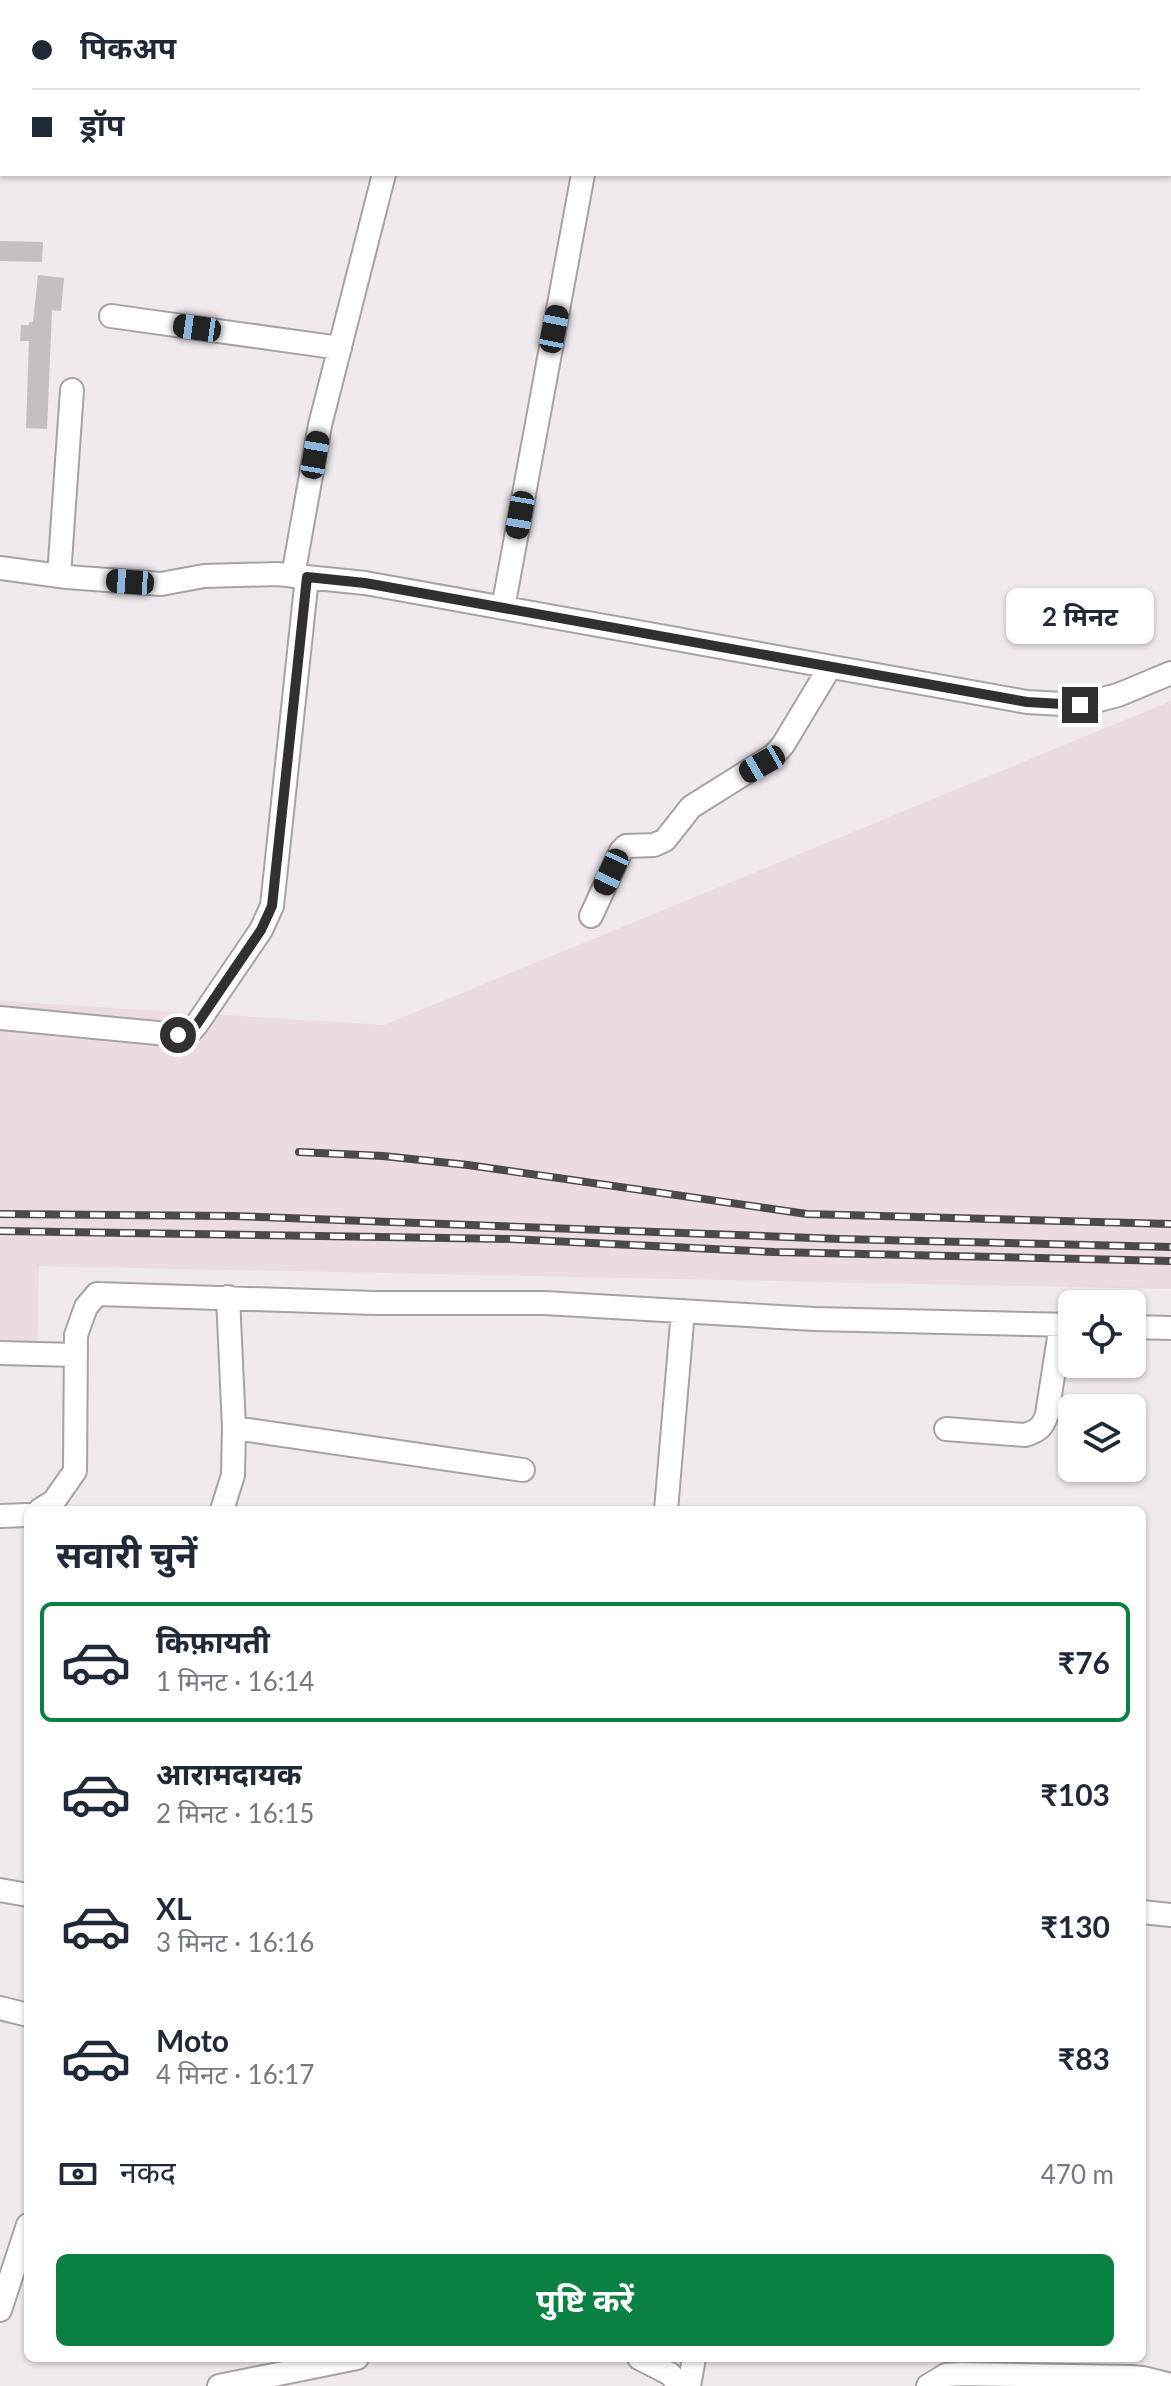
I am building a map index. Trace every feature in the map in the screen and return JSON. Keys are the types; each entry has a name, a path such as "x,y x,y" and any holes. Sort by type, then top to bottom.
{"street":[{"path":"0,1018 178,1035 190,1032 261,930 272,906 300,576 320,425 383,176"},
{"path":"503,608 583,176"},
{"path":"111,316 340,348"},
{"path":"59,576 72,390"},
{"path":"0,568 161,584 204,576 277,574 365,583 1027,702 1080,705 1118,695 1171,673"},
{"path":"591,916 621,851 626,846 654,845 665,840 691,807 774,755 830,667"},
{"path":"46,1506 54,1501 75,1471 76,1335 86,1307 97,1294 375,1303 545,1303 814,1319 1058,1325"},
{"path":"223,1506 233,1475 228,1297"},
{"path":"666,1506 683,1311"},
{"path":"1146,1327 1171,1328"},
{"path":"0,1353 76,1355"},
{"path":"946,1429 1025,1435 1036,1432 1044,1424 1058,1362"},
{"path":"234,1428 523,1470"},
{"path":"0,1516 24,1515"},
{"path":"0,1890 24,1894"},
{"path":"1146,1912 1171,1915"},
{"path":"0,2008 24,2014"},
{"path":"0,2310 24,2237"},
{"path":"219,2386 327,2375 350,2362"},
{"path":"647,2362 670,2374 680,2386"},
{"path":"689,2386 693,2362"},
{"path":"928,2386 946,2375 961,2374 1109,2381 1143,2378 1171,2385"}],"shaded area":[{"path":"1171,701 1171,1289 39,1266 37,1358 0,1357 0,1001 384,1025"}],"building":[{"path":"0,241 43,242 42,262 0,261"},
{"path":"38,275 64,278 61,311 52,310 47,429 26,428 29,341 20,341 21,325 33,322"}],"railway":[{"path":"299,1152 383,1156 468,1165 807,1214 1171,1224"},
{"path":"0,1214 233,1216 840,1239 1171,1247"},
{"path":"0,1231 511,1239 774,1252 1171,1261"}],"route":[{"path":"178,1035 190,1032 197,1024 261,930 272,906 307,577 365,583 1027,702 1080,705"}]}
